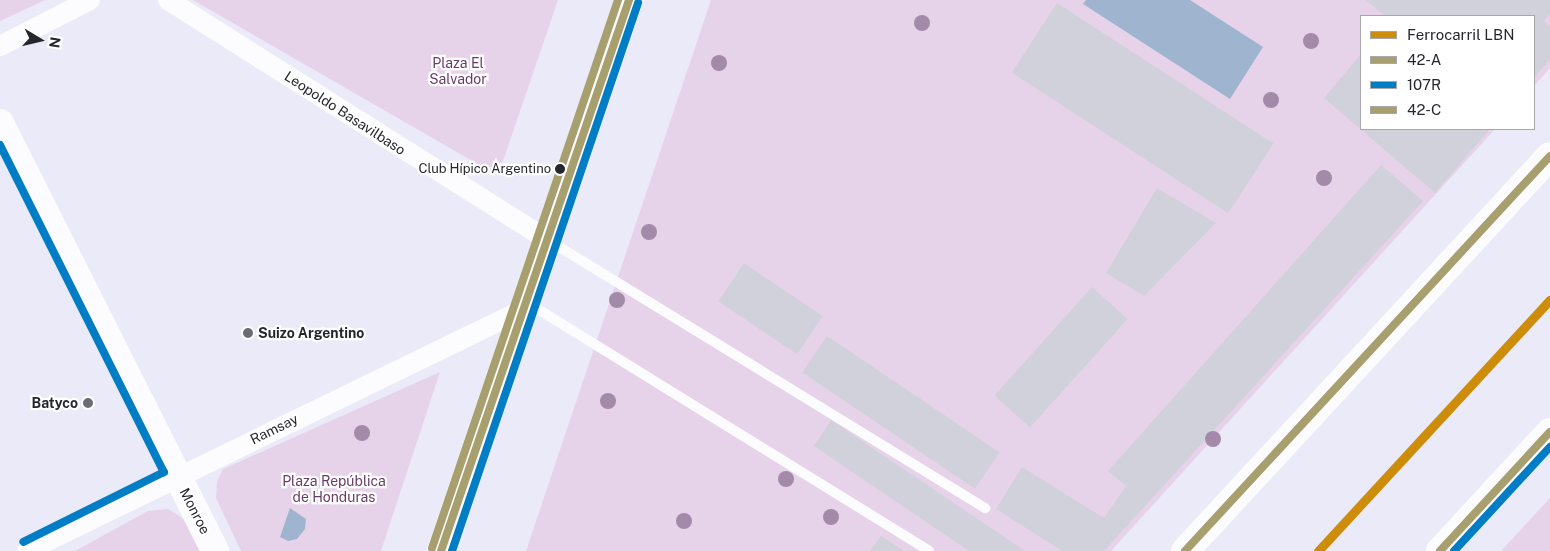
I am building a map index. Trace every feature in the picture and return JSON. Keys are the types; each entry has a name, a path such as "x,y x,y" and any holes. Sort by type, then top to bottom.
{"main road":[{"path":"441,551 629,0"},
{"name":"Monroe","path":"0,123 215,551"},
{"path":"1185,551 1550,156"},
{"path":"1440,551 1550,432"}],"street":[{"path":"0,46 90,0"},
{"name":"Leopoldo Basavilbaso","path":"168,0 547,240"},
{"name":"Ramsay","path":"27,551 524,306"}],"lane":[{"path":"547,240 985,508"},
{"path":"524,306 929,551"}],"green space":[{"path":"0,0 45,0 0,21"},
{"name":"Plaza El Salvador","path":"193,0 558,0 503,161 488,170"},
{"path":"711,0 1550,0 1550,68 1535,85 1535,15 1360,15 1360,130 1494,130 1111,551 526,551"},
{"name":"Plaza República de Honduras","path":"440,372 381,551 241,551 216,498 217,481 223,469"},
{"path":"1550,498 1550,551 1501,551"},
{"path":"168,509 187,521 202,551 75,551 148,511"}],"water":[{"path":"1086,0 1190,0 1263,47 1230,99 1083,4"},
{"path":"290,508 306,519 305,529 297,539 288,541 280,537"}],"building":[{"path":"1366,0 1550,0 1550,14 1544,21 1550,27 1550,59 1535,77 1535,15 1384,15"},
{"path":"1057,3 1273,144 1228,213 1012,73"},
{"path":"1360,55 1360,129 1324,98"},
{"path":"1361,130 1489,130 1435,193"},
{"path":"1381,165 1423,201 1104,551 1062,551 996,509 1022,467 1104,518 1126,486 1108,471"},
{"path":"1157,188 1216,223 1144,296 1106,273"},
{"path":"744,263 823,316 797,354 718,301"},
{"path":"1092,287 1128,319 1030,428 994,395"},
{"path":"827,336 999,452 975,489 802,372"},
{"path":"831,420 1025,551 969,551 814,446"},
{"path":"881,536 904,551 870,551"}],"rail line":[{"name":"LBN","path":"1318,551 1550,300"}],"transit line":[{"name":"42-C","path":"432,548 618,0"},
{"name":"42-A","path":"441,551 629,0"},
{"name":"107R","path":"452,551 638,3"},
{"name":"107R","path":"0,145 164,472 23,542"},
{"name":"42-A","path":"1185,551 1550,156"},
{"name":"42-A","path":"1440,551 1550,432"},
{"name":"107R","path":"1454,551 1550,447"}],"place":[{"name":"Club Hípico Argentino","path":"560,169"},
{"name":"Suizo Argentino","path":"248,333"},
{"name":"Batyco","path":"88,403"}]}
